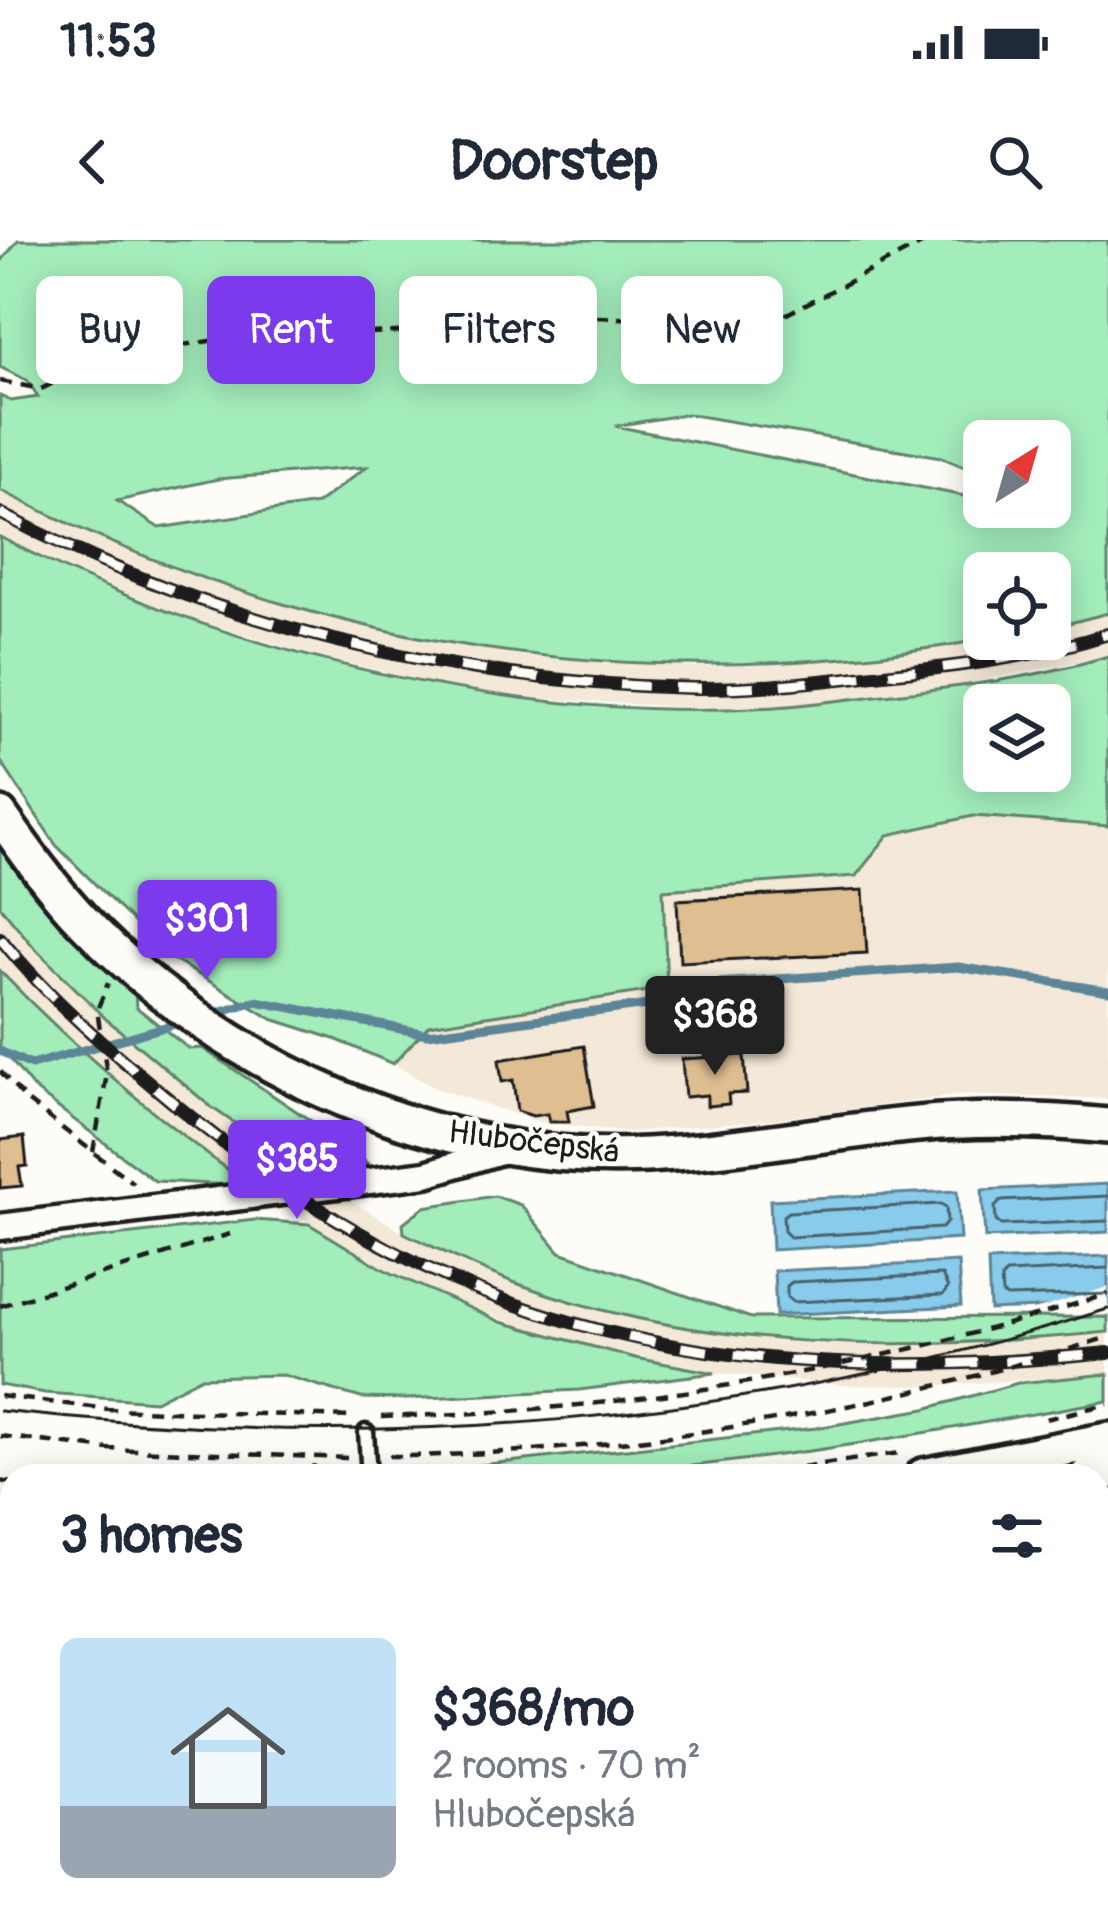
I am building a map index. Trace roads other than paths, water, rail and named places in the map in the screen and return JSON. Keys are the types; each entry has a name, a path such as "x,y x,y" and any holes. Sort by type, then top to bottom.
{"street":[{"name":"Hlubočepská","path":"0,815 80,919 146,980 228,1040 289,1076 432,1130 514,1147 646,1155 919,1124 1056,1121 1108,1126"},
{"path":"0,1227 426,1174 514,1147"},
{"path":"985,1464 1108,1440"}],"lane":[{"path":"366,1432 368,1464"}],"water":[{"path":"1108,1184 1108,1232 985,1238 982,1190"},
{"path":"957,1191 960,1239 772,1250 770,1200"},
{"path":"1108,1256 1108,1305 990,1310 988,1261"},
{"path":"958,1262 961,1306 776,1315 774,1271"}],"waterway":[{"path":"211,1014 256,1001 427,1034 648,1005 702,984 958,967 1108,991"},
{"path":"0,1051 31,1065 189,1020"}],"tram line":[{"path":"0,1411 283,1429 560,1420 697,1404 833,1380 970,1349 1108,1309"}],"railway":[{"path":"0,513 164,587 336,641 425,660 603,684 761,686 904,672 992,660 1108,634"},
{"path":"0,938 39,983 104,1044 248,1161 373,1240 506,1301 653,1342 804,1361 956,1363 1108,1353"}]}
